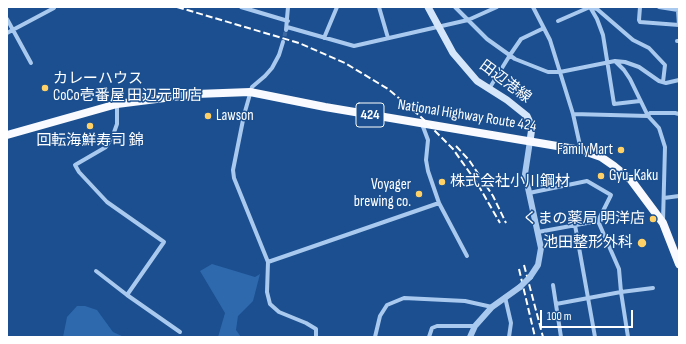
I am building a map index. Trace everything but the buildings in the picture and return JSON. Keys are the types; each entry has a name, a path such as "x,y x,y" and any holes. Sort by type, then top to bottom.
{"highway":[{"name":"National Highway Route 424","path":"7,135 117,104 196,94 250,92 422,124 530,140 581,150 601,157 631,180 663,223 679,264"}],"main road":[{"name":"田辺港線","path":"428,7 453,53 465,68 477,81 489,90 508,100 527,116 532,126 530,140"}],"street":[{"path":"241,7 288,21"},
{"path":"288,7 287,29 354,46 468,20 497,7"},
{"path":"324,38 337,7"},
{"path":"379,7 388,38"},
{"path":"455,7 487,39 515,59 548,72 560,72 615,61 625,62 639,67 659,81 673,82 679,80"},
{"path":"533,7 550,40 573,114 581,150"},
{"path":"558,21 590,7 597,9 633,40 649,48 665,65 663,82"},
{"path":"590,7 597,19 603,35 614,104 640,101"},
{"path":"640,7 638,20 640,22 679,25 678,10 659,7"},
{"path":"7,33 54,8"},
{"path":"7,19 30,63"},
{"path":"489,90 521,39 544,28"},
{"path":"283,42 279,55 272,68 252,87 250,92 233,170 234,178 268,262 267,292 270,304 278,312 306,323 316,329 316,337"},
{"path":"615,61 630,79 648,116 659,128 665,147 663,223"},
{"path":"117,104 117,124 112,138 106,147 75,165 79,172 107,202 164,242 127,295"},
{"path":"573,114 648,116 650,113 679,114"},
{"path":"422,124 428,140 426,160 428,171 439,203 467,256"},
{"path":"470,337 475,326 492,307 520,287 530,277 538,265 541,248 525,174 530,140"},
{"path":"529,193 587,181 611,195 598,221"},
{"path":"664,198 679,196"},
{"path":"268,262 439,203"},
{"path":"538,232 598,221"},
{"path":"598,221 619,269 628,337"},
{"path":"575,225 595,337"},
{"path":"96,271 127,295 180,332"},
{"path":"553,285 561,337"},
{"path":"556,304 621,292 653,288"},
{"path":"375,337 380,316 387,305 404,298 465,301 492,307"},
{"path":"505,298 511,322 508,337"},
{"path":"428,337 432,328 437,326 475,326"}],"shaded area":[{"path":"212,264 255,277 260,274 253,301 238,316 236,330 241,337 218,337 225,313 200,271"},
{"path":"77,306 85,306 97,310 113,332 124,337 63,337 67,317"}],"tunnel":[{"path":"283,42 286,30"}],"railway":[{"path":"177,7 299,43 345,63 388,89 420,116 453,149 477,183 500,223"},
{"path":"456,146 469,160 493,196 506,223"},
{"path":"524,265 543,337"},
{"path":"519,269 535,337"}],"place":[{"name":"カレーハウス CoCo壱番屋 田辺元町店","path":"45,88"},
{"name":"Lawson","path":"208,116"},
{"name":"回転海鮮寿司 錦","path":"90,126"},
{"name":"FamilyMart","path":"621,150"},
{"name":"Gyū-Kaku","path":"601,176"},
{"name":"株式会社小川鋼材","path":"442,182"},
{"name":"Voyager brewing co.","path":"419,194"},
{"name":"くまの薬局 明洋店","path":"653,219"},
{"name":"池田整形外科","path":"642,243"}]}
